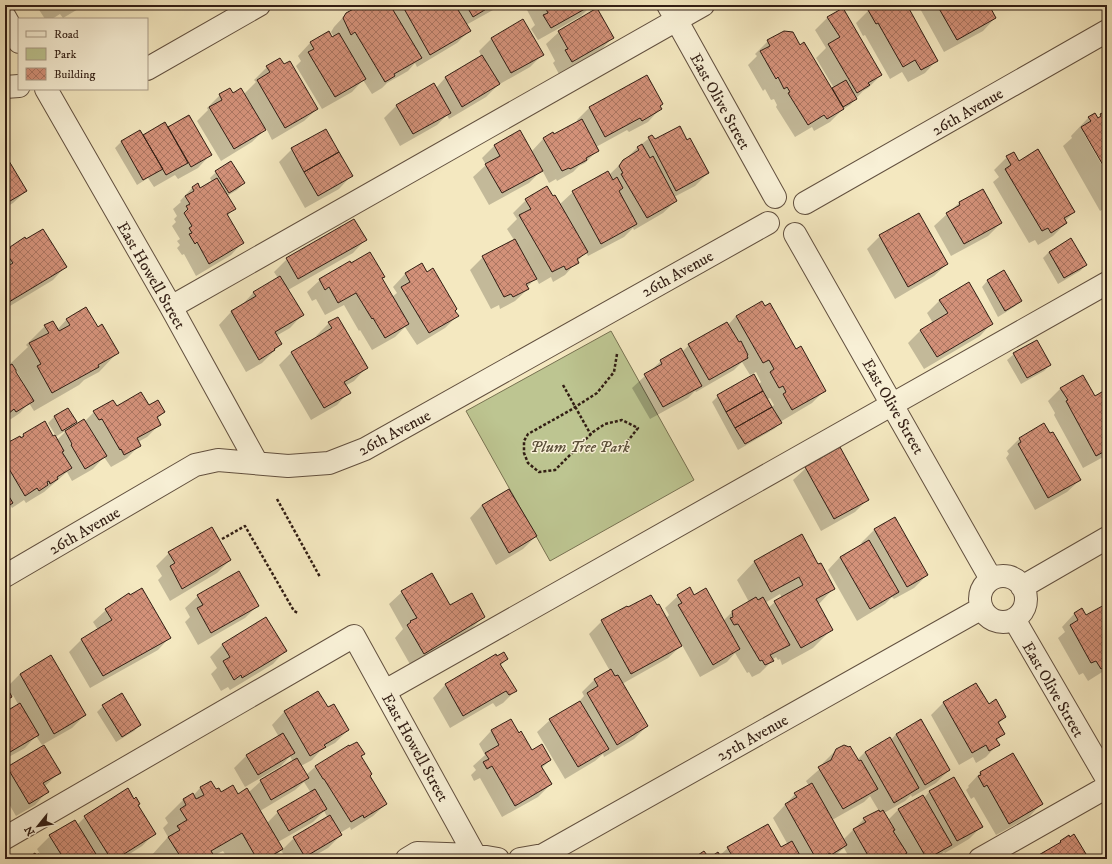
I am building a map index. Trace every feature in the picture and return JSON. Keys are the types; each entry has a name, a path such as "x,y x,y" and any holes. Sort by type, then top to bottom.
{"street":[{"path":"148,68 259,5"},
{"path":"171,307 672,13 703,5"},
{"name":"East Olive Street","path":"672,13 775,197"},
{"path":"5,17 18,40"},
{"name":"26th Avenue","path":"805,203 1107,31"},
{"path":"5,87 18,86"},
{"name":"East Howell Street","path":"47,90 171,307 257,463"},
{"path":"785,193 792,193 799,196 805,203 808,220 804,227 795,234 786,236 780,234 768,223 766,211 768,204 775,197 785,193"},
{"name":"26th Avenue","path":"5,576 195,465 218,460 288,466 329,463 365,449 768,223"},
{"name":"East Olive Street","path":"795,234 893,404 991,579"},
{"path":"385,691 1107,283"},
{"path":"1022,587 1107,538"},
{"path":"1001,576 1009,576 1016,580 1022,587 1026,598 1025,606 1022,612 1014,619 1003,622 996,621 988,617 982,608 980,596 986,582 1001,576"},
{"name":"25th Avenue","path":"520,859 543,855 982,608"},
{"name":"East Olive Street","path":"1014,619 1107,779"},
{"name":"East Howell Street","path":"5,838 354,636 476,857"},
{"path":"980,859 1107,787"},
{"path":"407,859 417,853 498,859"}],"path":[{"path":"617,354 614,372 597,393 528,434 524,441 524,453 528,463 539,472 555,470 591,435 605,424 622,420 638,428 627,442"},
{"path":"563,385 591,435"},
{"path":"276,499 320,577"},
{"path":"222,539 245,526 294,611 298,613"}],"green space":[{"name":"Plum Tree Park","path":"611,331 694,480 550,561 466,411"}],"building":[{"path":"361,5 390,5 422,58 394,74 395,76 385,82 355,32 351,35 343,18 346,13"},
{"path":"402,5 455,5 471,31 430,55"},
{"path":"466,5 493,5 473,17"},
{"path":"544,5 592,5 551,28 543,15 548,13"},
{"path":"876,5 902,5 903,7 907,5 938,61 921,70 915,60 903,67 878,23 876,24 868,10"},
{"path":"937,5 989,5 996,18 957,40"},
{"path":"597,8 614,38 572,62 565,50 568,49 558,31"},
{"path":"843,8 882,75 868,83 870,85 857,93 828,44 840,37 827,17"},
{"path":"523,19 544,55 511,73 491,38"},
{"path":"329,31 332,37 339,33 366,79 335,97 308,52 314,49 310,42"},
{"path":"784,31 793,32 800,45 804,42 844,109 827,119 824,115 808,125 788,93 790,92 787,87 784,89 778,77 776,79 760,51 770,46 767,40"},
{"path":"482,55 500,84 462,107 445,77"},
{"path":"280,58 284,64 290,61 318,109 285,128 257,80 270,72 266,66"},
{"path":"647,75 663,104 660,106 662,109 642,121 640,118 605,137 589,107"},
{"path":"846,80 857,99 843,107 832,88"},
{"path":"434,83 451,113 413,134 396,105"},
{"path":"230,88 233,93 241,88 266,130 234,149 209,107 222,100 219,94"},
{"path":"1107,111 1107,172 1081,127 1091,121 1088,117 1095,113 1098,118 1101,116 1100,114"},
{"path":"189,115 212,155 191,167 168,127"},
{"path":"582,119 599,151 586,158 587,160 570,169 569,168 562,171 543,138 553,132 554,134"},
{"path":"165,122 188,163 166,175 143,135"},
{"path":"680,126 687,140 690,138 709,173 676,191 648,137 652,135 655,139"},
{"path":"326,129 339,152 304,172 291,148"},
{"path":"140,130 163,169 143,180 121,141"},
{"path":"520,130 543,171 502,193 485,164 500,156 494,145"},
{"path":"642,144 650,158 653,156 677,201 647,218 621,174 623,173 619,166 623,160 639,150 637,147"},
{"path":"1038,149 1075,212 1064,218 1067,223 1051,233 1048,228 1042,231 1005,169 1011,165 1006,156 1014,152 1019,161"},
{"path":"339,152 353,176 318,196 304,172"},
{"path":"9,161 27,191 5,204 5,164"},
{"path":"231,161 245,183 229,193 215,171"},
{"path":"608,171 613,180 617,177 623,188 619,191 637,224 601,244 572,191"},
{"path":"217,178 236,209 227,214 244,243 209,264 197,242 195,244 189,234 192,233 189,228 192,226 184,213 188,209 186,206 190,204 185,196 194,191 192,187 198,183 200,188"},
{"path":"547,186 553,196 555,195 588,252 577,259 579,263 566,270 564,266 552,272 519,215 531,209 525,199"},
{"path":"983,189 1002,223 964,244 946,213 960,205 959,202"},
{"path":"919,213 948,264 908,287 879,235"},
{"path":"354,219 367,240 298,279 286,258"},
{"path":"43,229 67,267 9,302 5,296 5,268 13,263 5,252 25,237 26,239"},
{"path":"1071,238 1087,265 1064,278 1049,252"},
{"path":"515,239 537,279 526,284 529,289 513,297 511,294 504,297 482,256"},
{"path":"370,252 385,277 382,278 409,324 385,338 356,293 338,303 329,287 325,290 319,279 350,261 351,263"},
{"path":"422,263 427,272 433,268 457,309 455,311 459,316 429,333 401,287 410,282 405,273"},
{"path":"1004,270 1022,301 1005,311 987,280"},
{"path":"280,276 304,315 275,332 282,344 259,360 231,311 256,296 253,292"},
{"path":"969,282 993,324 937,357 920,330 948,313 939,300"},
{"path":"762,301 765,306 770,303 796,349 801,346 826,391 792,410 783,394 786,392 783,386 779,388 770,372 774,369 769,360 763,363 736,316"},
{"path":"86,307 98,327 102,324 119,353 98,365 99,367 52,393 37,366 41,364 29,343 49,333 44,325 53,321 59,331 70,325 66,319"},
{"path":"338,317 368,368 344,382 351,393 324,408 291,352 332,328 328,322"},
{"path":"727,322 739,342 741,341 748,358 709,380 688,344"},
{"path":"1037,340 1051,365 1027,378 1013,353"},
{"path":"681,348 702,386 663,407 644,374 662,364 660,360"},
{"path":"7,360 16,370 34,401 16,412 14,409 8,414 5,410 5,361"},
{"path":"754,374 763,391 726,412 717,395"},
{"path":"1083,375 1095,396 1107,389 1107,450 1096,456 1066,401 1068,400 1060,388"},
{"path":"763,391 772,407 735,428 726,412"},
{"path":"141,392 149,405 158,400 165,412 157,417 161,425 137,438 141,446 124,455 102,419 99,420 93,411 113,400 117,406"},
{"path":"772,407 782,423 745,444 735,428"},
{"path":"68,408 77,422 62,431 54,416"},
{"path":"84,419 107,456 85,469 71,445 72,444 65,431"},
{"path":"45,421 53,436 55,435 64,451 62,452 72,468 57,477 58,479 50,484 49,481 47,482 48,485 39,491 37,488 25,496 5,462 5,444 20,436 21,438 24,436 23,434"},
{"path":"1044,423 1050,433 1053,432 1081,480 1048,498 1018,444 1021,442 1019,438"},
{"path":"840,447 869,500 834,519 805,467"},
{"path":"509,489 537,536 509,553 482,505"},
{"path":"5,490 13,503 5,508"},
{"path":"895,517 928,575 907,587 874,529"},
{"path":"212,527 231,560 182,589 170,566 175,563 168,552"},
{"path":"802,534 818,564 821,563 835,589 816,599 833,630 801,648 774,601 803,585 799,577 771,592 754,561"},
{"path":"869,540 899,592 870,609 840,557"},
{"path":"239,571 259,606 211,633 197,608 203,605 197,595"},
{"path":"432,573 450,605 472,593 485,617 424,654 407,625 411,622 410,621 417,618 401,591"},
{"path":"690,587 694,595 706,588 740,649 713,665 678,605 682,603 677,595"},
{"path":"142,588 171,638 103,676 81,639 112,620 105,609 129,593 130,595"},
{"path":"651,595 657,605 659,604 682,646 631,674 601,620"},
{"path":"756,597 758,600 763,597 790,645 770,655 774,661 765,665 762,660 760,661 738,624 734,625 730,618 733,617 732,611"},
{"path":"1106,604 1107,665 1101,669 1096,661 1091,663 1070,625 1078,620 1074,613 1082,608 1086,615"},
{"path":"266,617 287,651 242,678 241,675 234,680 223,661 230,657 222,644"},
{"path":"504,652 508,659 500,664 517,691 509,695 506,691 463,716 445,684 496,654 497,656"},
{"path":"51,655 86,715 54,734 20,674"},
{"path":"611,669 615,676 618,675 648,726 617,745 587,693 598,686 594,679"},
{"path":"976,683 989,704 996,699 1006,717 998,722 1005,734 996,739 1000,745 989,751 986,745 972,753 943,702"},
{"path":"5,684 12,697 5,701"},
{"path":"318,691 328,707 334,704 349,730 324,745 326,747 310,756 284,711"},
{"path":"122,693 141,725 122,737 102,705"},
{"path":"580,701 609,749 578,767 549,719"},
{"path":"20,703 39,735 5,755 5,712"},
{"path":"511,719 519,733 521,731 532,750 542,744 551,760 541,766 552,784 515,806 492,766 487,769 483,762 489,759 485,753 499,745 491,730"},
{"path":"921,719 950,770 925,785 896,734"},
{"path":"283,733 295,753 258,775 246,755"},
{"path":"890,737 919,788 894,803 865,752"},
{"path":"357,742 365,754 361,756 372,774 370,776 387,804 364,818 363,815 351,822 315,766 349,745"},
{"path":"44,745 61,773 43,783 49,792 29,804 7,767"},
{"path":"844,745 850,746 859,761 861,760 878,789 843,809 818,767 831,760 836,749"},
{"path":"1013,753 1043,804 1009,824 987,785 984,787 978,776 981,775 980,772"},
{"path":"297,758 309,778 271,800 260,780"},
{"path":"954,777 983,827 957,841 929,791"},
{"path":"211,781 216,789 219,788 221,792 233,785 238,794 247,788 283,849 266,859 257,859 242,833 211,851 216,859 182,859 168,837 180,830 177,826 187,820 180,809 186,805 183,799 193,793 196,799 204,795 200,787"},
{"path":"812,783 847,845 831,855 830,853 820,859 818,859 815,854 814,855 785,804 797,797 794,793"},
{"path":"128,788 134,799 136,797 140,804 138,805 156,834 116,859 111,859 84,816"},
{"path":"315,789 327,809 289,831 277,811"},
{"path":"923,795 952,845 927,859 898,809"},
{"path":"879,810 880,812 883,810 895,830 893,831 907,853 897,859 870,859 853,829 866,822 863,818"},
{"path":"330,815 342,835 305,857 293,837"},
{"path":"75,820 99,859 64,859 49,835"},
{"path":"768,824 781,847 792,841 802,859 734,859 727,847"},
{"path":"1074,834 1089,859 1039,859 1037,856 1061,842 1060,841 1069,835 1070,837"},
{"path":"704,851 709,858 718,852 722,859 692,859"},
{"path":"35,853 36,855 39,854 42,859 26,859"}]}
